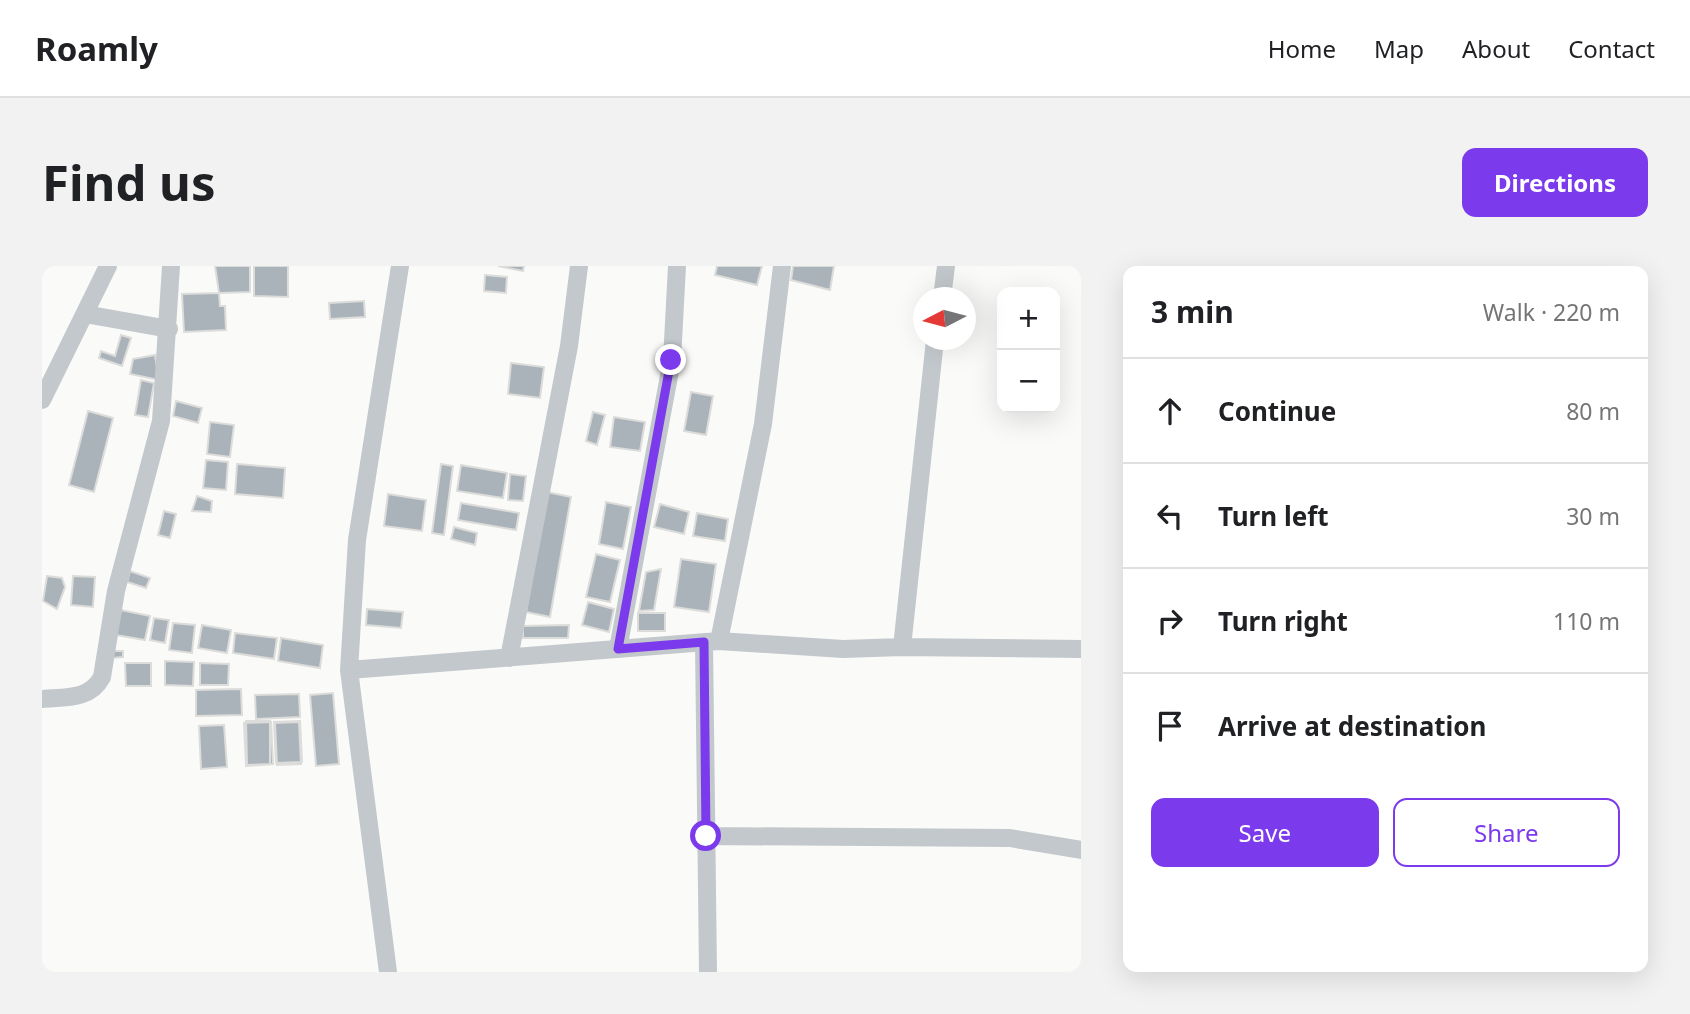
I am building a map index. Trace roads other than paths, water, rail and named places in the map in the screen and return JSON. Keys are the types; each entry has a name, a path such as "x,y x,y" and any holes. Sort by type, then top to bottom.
{"street":[{"path":"42,400 108,266"},
{"path":"42,699 84,695 96,689 102,677 119,580 161,421 172,266"},
{"path":"388,972 349,670 358,540 400,266"},
{"path":"509,657 569,346 579,266"},
{"path":"618,649 671,360 677,266"},
{"path":"708,972 706,836 711,642 763,424 782,266"},
{"path":"943,287 946,266"},
{"path":"85,314 169,329"},
{"path":"902,647 935,350"},
{"path":"349,670 711,642 842,649 1081,649"},
{"path":"706,836 1010,838 1081,850"}]}
